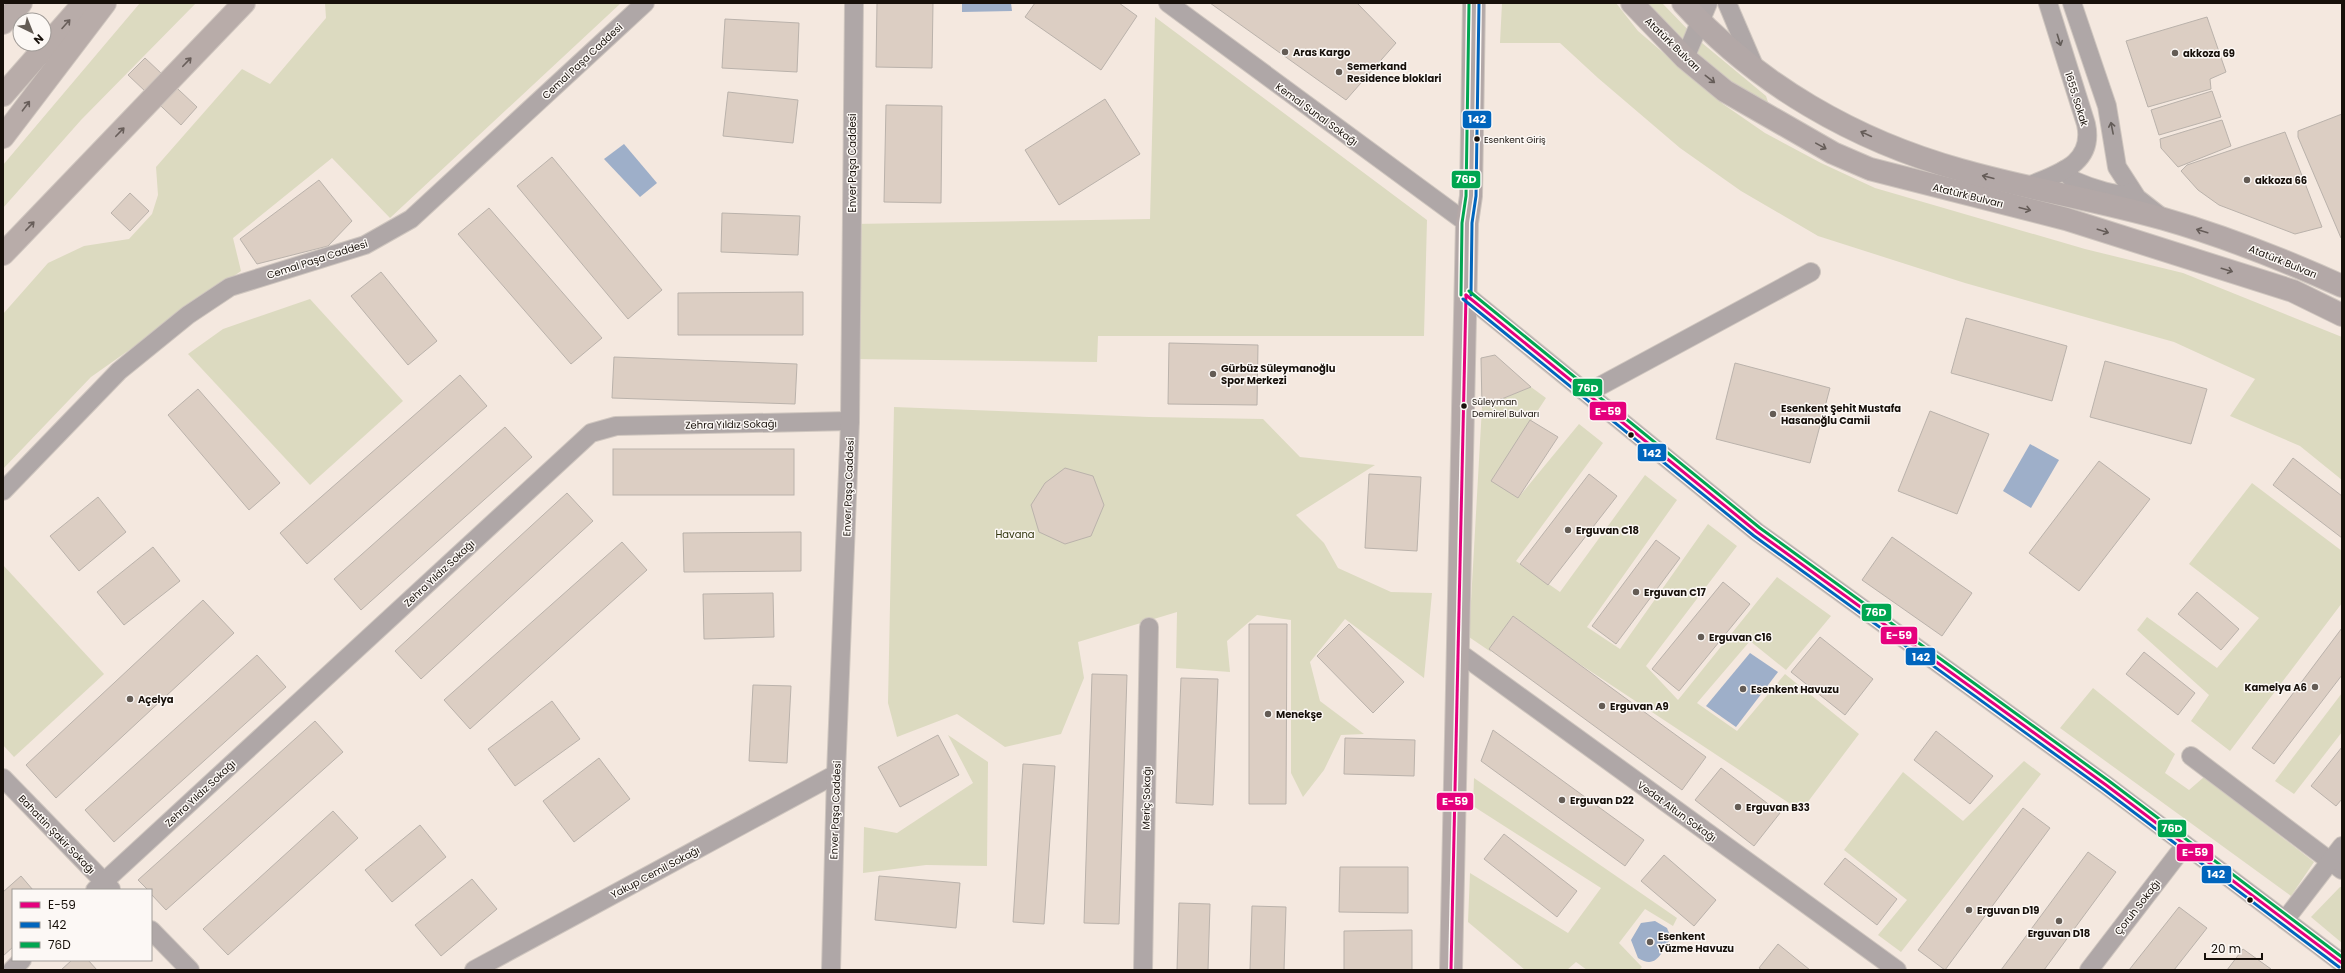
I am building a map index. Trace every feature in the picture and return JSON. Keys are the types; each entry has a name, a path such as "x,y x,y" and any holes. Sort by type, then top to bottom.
{"highway":[{"path":"3,24 21,3"},
{"path":"3,95 84,3"},
{"path":"3,137 104,3"},
{"path":"3,254 244,3"}],"main road":[{"path":"1451,970 1467,223 1464,198 1464,3"},
{"path":"1467,223 1472,196 1474,3"},
{"name":"Atatürk Bulvarı","path":"1632,3 1685,58 1725,91 1833,153 1870,169 2066,219 2293,291 2342,315"},
{"name":"Atatürk Bulvarı","path":"1683,3 1704,13 1759,74 1806,104 1877,139 1960,170 2026,187 2102,197 2272,255 2342,286"},
{"path":"2066,219 2082,215 2102,197"}],"street":[{"name":"Cemal Paşa Caddesi","path":"3,491 119,371 188,315 230,287 365,245 411,219 645,3"},
{"name":"Enver Paşa Caddesi","path":"831,970 836,774 850,421 854,3"},
{"name":"Kemal Sunal Sokağı","path":"1168,3 1467,223"},
{"path":"1726,3 1759,74"},
{"name":"1655. Sokak","path":"2026,187 2074,164 2084,152 2088,132 2048,3"},
{"path":"2072,3 2107,106 2118,167 2132,192 2143,204 2164,219"},
{"path":"1685,58 1704,13"},
{"path":"2102,197 2118,167"},
{"path":"2064,170 2074,180 2102,197 2124,196 2132,192"},
{"path":"1587,393 1811,272"},
{"path":"1466,295 1758,532 2185,845 2342,964"},
{"name":"Zehra Yıldız Sokağı","path":"103,887 591,433 616,426 850,421"},
{"name":"Meriç Sokağı","path":"1144,970 1149,627"},
{"name":"Vedat Altun Sokağı","path":"1457,651 1897,970"},
{"path":"2191,756 2336,866"},
{"name":"Yakup Cemil Sokağı","path":"474,970 836,774"},
{"name":"Bahattin Şakir Sokağı","path":"3,778 103,887"},
{"name":"Çoruh Sokağı","path":"2089,970 2185,845"},
{"path":"2285,920 2336,866 2342,846"},
{"path":"152,931 190,970"},
{"path":"12,970 21,961"}],"green space":[{"path":"140,3 196,3 81,120 3,208 3,165"},
{"path":"325,3 621,3 390,218 332,158 233,238 241,271 91,377 3,469 3,314 48,263 84,246 129,239 152,214 158,195 156,167 242,69 270,84 326,18"},
{"path":"1502,3 1616,3 1638,31 1723,104 1765,133 1821,163 1875,188 2085,249 2183,273 2342,337 2342,480 2300,446 2230,416 2255,379 2174,342 1965,283 1818,236 1741,191 1680,148 1598,78 1560,43 1500,43"},
{"path":"1645,3 1662,3 1696,38 1766,96 1769,105 1746,96 1720,75"},
{"path":"1155,17 1427,220 1424,336 1098,336 1097,362 851,359 853,224 1150,219"},
{"path":"310,299 403,401 310,485 188,354 223,329"},
{"path":"1531,387 1546,398 1492,480 1518,498 1579,424 1603,443 1516,561 1560,592 1645,475 1677,500 1587,627 1620,649 1708,524 1737,546 1646,666 1678,700 1777,577 1831,616 1786,670 1750,641 1697,703 1737,731 1785,674 1859,734 1801,811 1566,655 1513,616 1489,649 1491,652 1469,637 1482,407"},
{"name":"Havana","path":"894,407 1149,417 1263,419 1300,457 1375,465 1296,515 1324,543 1338,568 1391,592 1432,593 1424,678 1345,619 1310,662 1320,701 1364,734 1341,735 1324,770 1303,797 1291,773 1291,620 1257,615 1227,641 1230,672 1176,668 1177,612 1078,642 1084,678 1061,734 1005,747 957,714 897,737 888,703"},
{"path":"2252,483 2342,551 2342,603 2230,751 2191,721 2209,695 2137,630 2147,617 2217,668 2259,618 2189,564"},
{"path":"3,565 104,674 14,757 3,745"},
{"path":"2093,688 2175,754 2165,773 2189,790 2204,777 2314,862 2291,896 2060,728"},
{"path":"2342,693 2342,732 2294,794 2275,781"},
{"path":"948,735 988,762 987,866 926,865 863,873 864,827 897,833 973,783"},
{"path":"2024,761 2041,774 1901,952 1878,935 1907,900 1844,850 1903,772 1963,821"},
{"path":"1474,778 1677,918 1673,926 1645,909 1619,943 1642,967 1639,970 1587,970 1576,962 1567,970 1525,970 1468,922 1470,873 1568,933 1601,888 1473,806"},
{"path":"2340,887 2342,887 2342,943 2311,917"}],"water":[{"path":"962,3 1011,3 1012,11 962,12"},
{"path":"624,144 657,183 640,197 604,159"},
{"path":"2030,444 2059,460 2031,508 2003,491"},
{"name":"Esenkent Havuzu","path":"1750,653 1778,672 1736,727 1706,706"},
{"name":"Esenkent Yüzme Havuzu","path":"1655,921 1667,928 1671,938 1658,958 1650,962 1644,961 1638,958 1631,940 1641,923"}],"building":[{"path":"877,3 933,3 932,68 876,67"},
{"path":"1035,3 1119,3 1137,16 1101,70 1025,17"},
{"name":"Semerkand Residence bloklari","path":"1210,3 1357,3 1396,43 1346,100"},
{"name":"akkoza 69","path":"2207,17 2226,72 2210,79 2211,89 2148,107 2126,41"},
{"path":"725,19 799,23 797,72 722,68"},
{"path":"145,58 197,107 181,125 128,75"},
{"path":"2212,91 2221,117 2159,135 2151,110"},
{"path":"728,92 798,100 793,143 723,136"},
{"path":"1105,99 1140,154 1059,205 1025,150"},
{"path":"886,105 942,106 941,203 884,202"},
{"path":"2342,114 2341,238 2298,137 2298,131"},
{"path":"2222,120 2231,146 2178,167 2161,148 2160,139"},
{"name":"akkoza 66","path":"2285,132 2322,227 2295,234 2219,205 2198,190 2181,171 2187,165"},
{"path":"552,157 662,290 628,319 517,186"},
{"path":"319,180 352,221 328,246 257,264 240,239"},
{"path":"130,193 149,211 130,231 111,213"},
{"path":"489,208 602,338 571,364 458,234"},
{"path":"722,213 800,216 798,255 721,252"},
{"path":"381,272 437,341 408,365 351,296"},
{"path":"803,292 803,335 678,335 678,293"},
{"path":"1966,318 2067,346 2052,401 1951,373"},
{"name":"Gürbüz Süleymanoğlu Spor Merkezi","path":"1169,343 1258,345 1257,405 1168,404"},
{"path":"1495,355 1531,387 1482,407 1481,358"},
{"path":"614,357 797,364 795,404 612,398"},
{"path":"2105,361 2207,389 2191,444 2090,417"},
{"name":"Esenkent Şehit Mustafa Hasanoğlu Camii","path":"1735,363 1830,388 1810,463 1716,439"},
{"path":"460,375 487,406 307,564 280,533"},
{"path":"198,389 280,483 249,510 168,415"},
{"path":"1930,411 1989,434 1957,514 1898,491"},
{"path":"1530,420 1558,437 1518,498 1491,481"},
{"path":"505,427 532,457 361,610 334,579"},
{"path":"613,449 794,449 794,495 613,495"},
{"path":"2293,458 2342,496 2342,538 2273,485"},
{"path":"2099,461 2150,499 2079,591 2029,553"},
{"path":"1065,468 1093,476 1104,505 1091,536 1065,544 1039,532 1031,505 1045,483"},
{"path":"1369,474 1421,477 1417,551 1365,548"},
{"name":"Erguvan C18","path":"1589,474 1617,496 1548,585 1520,564"},
{"path":"567,493 593,521 421,679 395,651"},
{"path":"98,497 126,532 79,571 50,536"},
{"path":"801,532 801,571 684,572 683,533"},
{"path":"1892,537 1972,593 1942,636 1862,580"},
{"name":"Erguvan C17","path":"1656,540 1680,558 1616,644 1592,626"},
{"path":"622,542 647,570 470,729 444,700"},
{"path":"153,547 180,581 124,625 97,592"},
{"name":"Erguvan C16","path":"1723,582 1750,604 1679,691 1652,669"},
{"path":"2197,592 2239,629 2221,650 2178,614"},
{"path":"773,593 774,637 704,639 703,594"},
{"name":"Açelya","path":"203,600 234,633 56,798 26,765"},
{"name":"Erguvan A9","path":"1513,616 1706,757 1682,790 1489,649"},
{"name":"Menekşe","path":"1249,624 1287,624 1286,804 1249,804"},
{"path":"1349,624 1404,682 1373,713 1317,656"},
{"name":"Kamelya A6","path":"2342,628 2342,675 2274,764 2252,748"},
{"path":"1820,637 1873,679 1845,715 1791,672"},
{"path":"2144,652 2195,693 2178,715 2126,674"},
{"name":"Açelya","path":"257,655 286,687 114,842 85,810"},
{"path":"1092,674 1127,675 1119,924 1084,923"},
{"path":"1181,678 1218,679 1213,805 1176,803"},
{"path":"753,685 791,686 787,763 749,761"},
{"path":"552,701 580,739 515,786 488,749"},
{"path":"315,721 343,752 166,910 152,895 152,889 147,889 138,880"},
{"name":"Erguvan D22","path":"1493,730 1644,840 1625,866 1481,761"},
{"path":"1936,731 1993,776 1970,804 1914,760"},
{"path":"938,735 959,775 900,807 878,767"},
{"name":"Menekşe","path":"1345,738 1415,740 1414,776 1344,774"},
{"path":"2342,747 2342,799 2336,806 2311,786"},
{"path":"599,758 630,799 574,842 543,801"},
{"path":"1023,764 1055,766 1044,924 1013,922"},
{"name":"Erguvan B33","path":"1721,768 1780,813 1754,846 1695,800"},
{"name":"Erguvan D19","path":"2023,808 2050,828 1945,970 1918,950"},
{"path":"333,811 358,838 228,955 203,929"},
{"path":"420,825 446,857 392,902 365,870"},
{"path":"1504,834 1577,891 1557,917 1484,859"},
{"name":"Erguvan D18","path":"2088,852 2116,872 2044,970 2001,970"},
{"path":"1664,855 1716,900 1694,926 1641,881"},
{"path":"1845,858 1897,899 1877,925 1824,884"},
{"path":"1340,867 1408,867 1408,913 1339,912"},
{"path":"21,876 32,889 12,889 12,948 3,956 3,892"},
{"path":"879,876 960,883 956,928 875,920"},
{"path":"472,879 497,909 441,956 415,925"},
{"path":"1179,903 1210,904 1208,970 1177,970"},
{"path":"1252,906 1286,907 1284,970 1250,970"},
{"path":"2179,907 2207,928 2174,970 2129,970"},
{"path":"1412,930 1412,970 1344,970 1344,931"},
{"path":"1778,944 1810,970 1762,970 1759,968"},
{"path":"2243,949 2271,969 2271,970 2227,970"},
{"path":"71,961 89,961 97,970 61,970"}],"transit line":[{"name":"76D","path":"1461,295 1462,223 1466,196 1469,3"},
{"name":"142","path":"1471,295 1472,223 1476,196 1479,3"},
{"name":"76D","path":"1469,291 1760,528 2109,781 2342,957"},
{"name":"E-59","path":"1466,295 1757,532 2106,785 2342,963"},
{"name":"E-59","path":"1451,970 1466,295"},
{"name":"142","path":"1463,299 1754,536 2103,789 2339,967"}],"place":[{"name":"Aras Kargo","path":"1285,52"},
{"name":"akkoza 69","path":"2175,53"},
{"name":"Semerkand Residence bloklari","path":"1339,72"},
{"name":"Esenkent Giriş","path":"1477,139"},
{"name":"akkoza 66","path":"2247,180"},
{"name":"Gürbüz Süleymanoğlu Spor Merkezi","path":"1213,374"},
{"name":"Süleyman Demirel Bulvarı","path":"1464,406"},
{"name":"Esenkent Şehit Mustafa Hasanoğlu Camii","path":"1773,414"},
{"name":"Erguvan C18","path":"1568,530"},
{"name":"Erguvan C17","path":"1636,592"},
{"name":"Erguvan C16","path":"1701,637"},
{"name":"Kamelya A6","path":"2315,687"},
{"name":"Esenkent Havuzu","path":"1743,689"},
{"name":"Açelya","path":"130,699"},
{"name":"Erguvan A9","path":"1602,706"},
{"name":"Menekşe","path":"1268,714"},
{"name":"Erguvan D22","path":"1562,800"},
{"name":"Erguvan B33","path":"1738,807"},
{"name":"Erguvan D19","path":"1969,910"},
{"name":"Erguvan D18","path":"2059,921"},
{"name":"Esenkent Yüzme Havuzu","path":"1650,942"}]}
